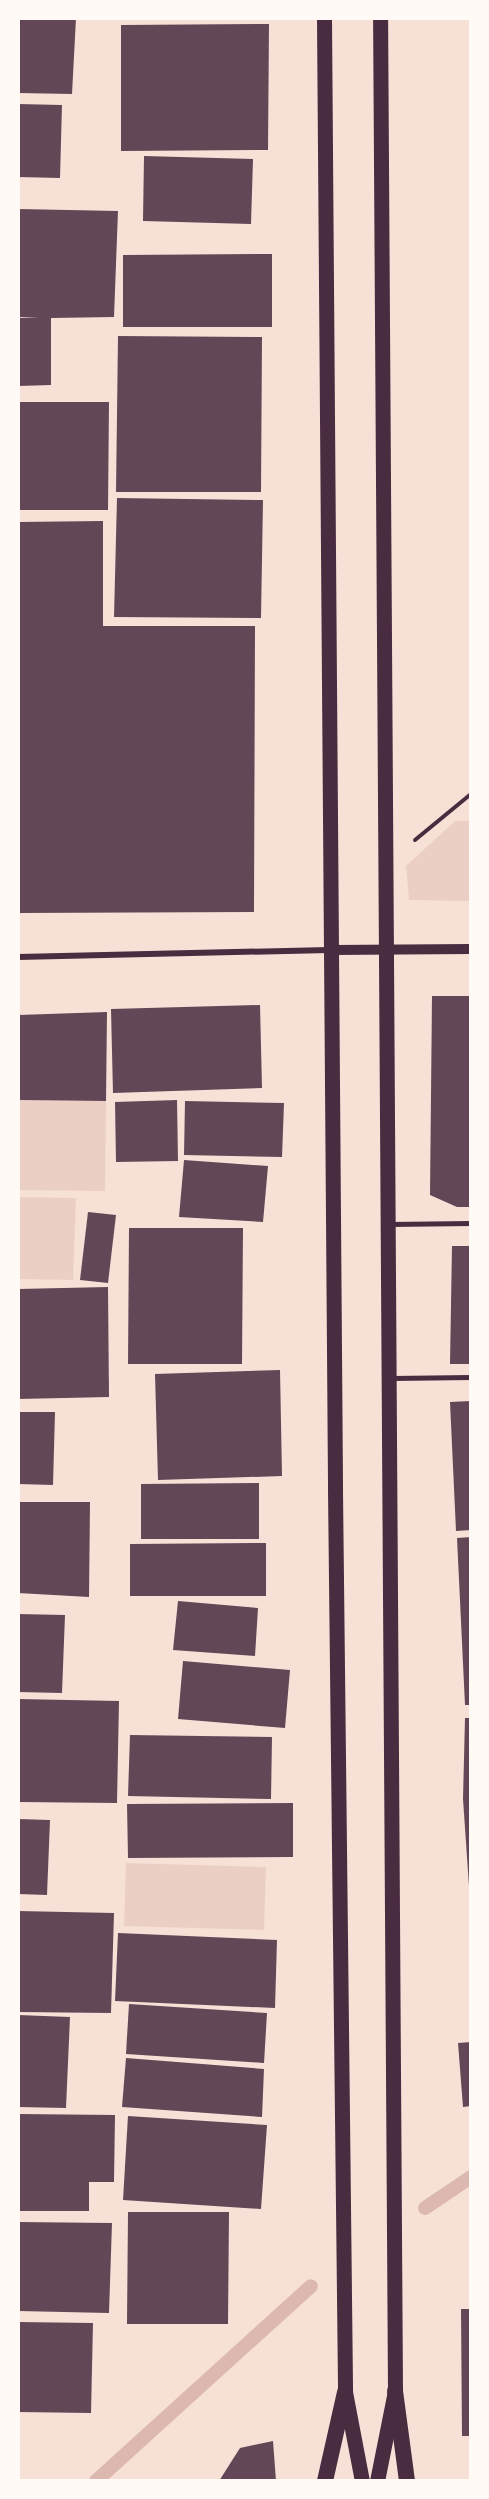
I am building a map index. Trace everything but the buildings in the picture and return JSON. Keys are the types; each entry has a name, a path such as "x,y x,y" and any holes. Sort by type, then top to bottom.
{"highway":[{"path":"395,2391 407,2481"},
{"path":"325,2481 345,2392"}],"main road":[{"path":"324,18 345,2392 362,2481"},
{"path":"377,2481 395,2391 380,18"}],"street":[{"path":"18,957 471,949"}],"lane":[{"path":"388,1224 471,1223"},
{"path":"389,1378 471,1377"}],"path":[{"path":"410,845 471,794"}],"shaded area":[{"path":"455,821 471,821 471,901 409,900 406,866"},
{"path":"18,1100 106,1101 105,1191 18,1190"},
{"path":"18,1197 76,1198 73,1280 18,1279"},
{"path":"126,1863 266,1867 264,1930 124,1926"}],"waterway":[{"path":"425,2208 471,2177"},
{"path":"96,2481 311,2286"}]}
